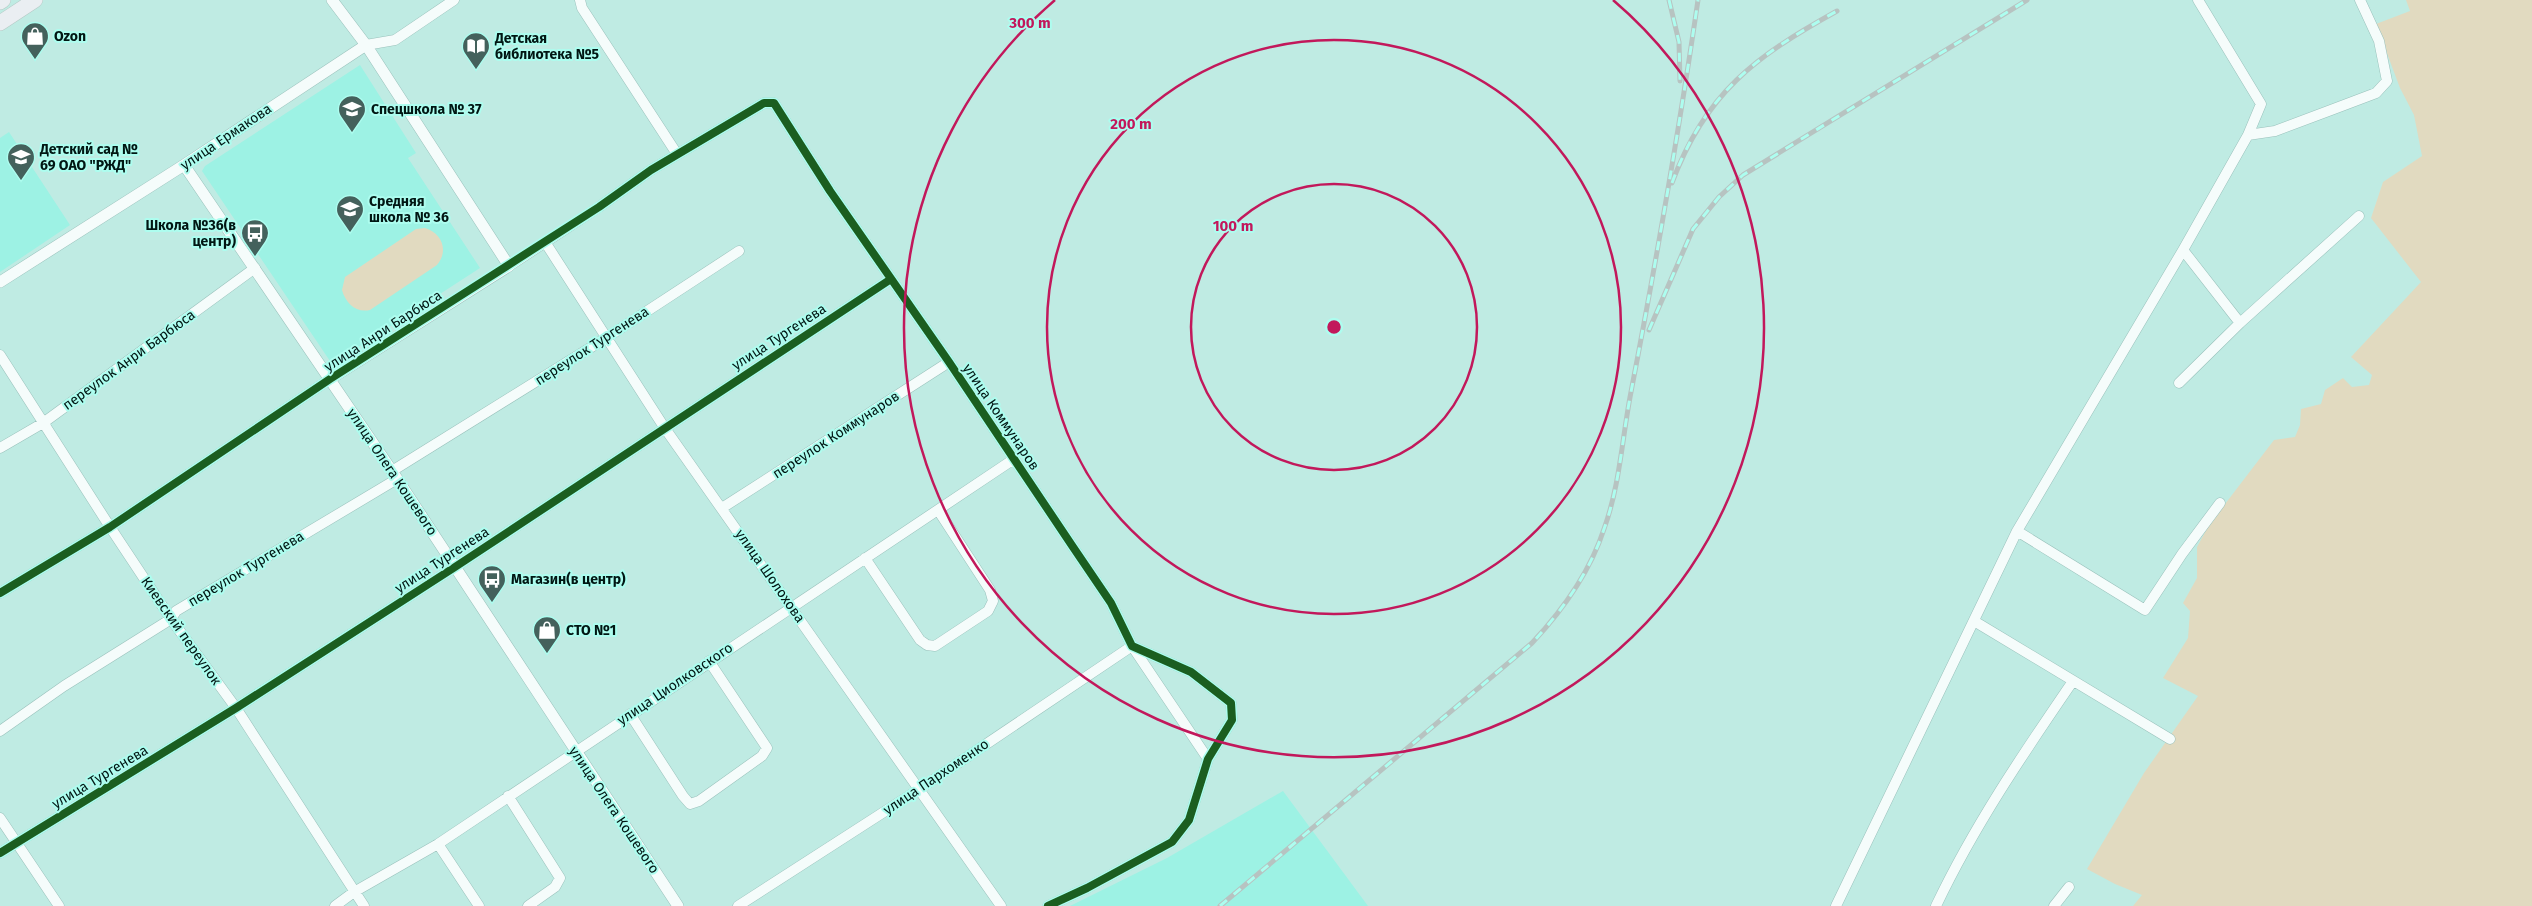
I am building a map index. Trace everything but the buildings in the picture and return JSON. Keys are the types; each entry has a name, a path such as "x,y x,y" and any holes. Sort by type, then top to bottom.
{"main road":[{"path":"0,23 35,0"}],"street":[{"path":"332,0 366,45 508,266"},
{"name":"улица Ермакова","path":"0,282 184,165 366,45 395,40 454,0"},
{"path":"580,0 582,8 677,154"},
{"path":"1836,906 2017,531 2183,250 2248,134 2261,104 2198,0"},
{"path":"2248,134 2275,131 2331,110 2376,92 2387,81 2379,41 2360,0"},
{"name":"улица Анри Барбюса","path":"0,593 110,527 330,379 508,266 677,154 764,103 774,103 780,111"},
{"name":"улица Коммунаров","path":"780,111 830,191 949,362 1110,603 1132,646 1208,759"},
{"name":"улица Олега Кошевого","path":"184,165 456,566 574,751 678,906"},
{"path":"2179,383 2240,323 2359,216"},
{"name":"улица Шолохова","path":"545,242 664,427 1001,906"},
{"path":"2183,250 2240,323"},
{"name":"переулок Тургенева","path":"0,731 56,691 171,619 176,611 394,475 739,251"},
{"name":"переулок Анри Барбюса","path":"0,448 44,423 255,268"},
{"name":"улица Тургенева","path":"0,853 236,708 456,566 891,279"},
{"name":"Киевский переулок","path":"0,355 110,527 171,619 236,708 364,906"},
{"name":"переулок Коммунаров","path":"722,508 949,362"},
{"name":"улица Циолковского","path":"335,906 354,892 438,844 574,751 1014,459"},
{"path":"2017,531 2146,610 2182,554 2220,503"},
{"path":"865,558 920,640 927,645 936,646 988,610 993,601 990,590 938,510"},
{"path":"1974,621 2170,739"},
{"path":"1048,906 1087,888 1172,842 1189,820 1208,759 1232,720 1231,703 1192,672 1132,646"},
{"name":"улица Пархоменко","path":"738,906 918,790 1132,646"},
{"path":"630,714 683,796 690,804 699,802 762,756 767,748 709,661"},
{"path":"1936,906 1961,854 2007,778 2073,681"},
{"path":"508,796 560,878 555,887 528,906"},
{"path":"0,818 59,906"},
{"path":"438,844 479,906"},
{"path":"2054,906 2069,887"}],"shaded area":[{"path":"2406,0 2532,0 2532,906 2133,906 2142,895 2115,884 2087,869 2144,773 2198,696 2163,678 2188,638 2190,611 2183,603 2197,578 2197,547 2209,525 2274,440 2295,437 2300,425 2301,409 2321,404 2325,390 2343,378 2352,387 2369,385 2372,375 2351,357 2421,282 2371,218 2383,182 2422,156 2414,115 2400,88 2376,24 2410,11"},
{"name":"Средняя школа № 36","path":"360,65 416,153 408,158 480,268 332,364 202,171 205,166"},
{"name":"Детский сад № 69 ОАО \"РЖД\"","path":"9,132 70,225 0,272 0,138"},
{"path":"425,228 436,234 442,243 443,254 437,265 370,310 360,310 352,306 342,290 345,277 416,229"},
{"path":"1283,791 1368,906 1070,906 1167,858"}],"railway":[{"path":"1669,0 1679,42 1680,81"},
{"path":"1220,906 1532,643 1554,618 1583,576 1598,545 1614,496 1675,147 1698,0"},
{"path":"1649,330 1693,229 1719,197 1743,175 2027,0"},
{"path":"1672,183 1685,152 1700,124 1736,80 1782,44 1837,11"}],"cycle path":[{"path":"0,593 110,527 330,379 599,207 651,170 764,103 774,103 830,191 949,362 1111,603 1132,646 1191,672 1231,703 1232,720 1208,759 1189,820 1172,842 1087,888 1048,906"},
{"path":"0,853 236,708 455,567 891,279"}],"place":[{"name":"Ozon","path":"35,60"},
{"name":"Детская библиотека №5","path":"476,70"},
{"name":"Спецшкола № 37","path":"352,133"},
{"name":"Детский сад № 69 ОАО \"РЖД\"","path":"21,181"},
{"name":"Средняя школа № 36","path":"350,233"},
{"name":"Школа №36(в центр)","path":"255,257"},
{"name":"Магазин(в центр)","path":"492,603"},
{"name":"СТО №1","path":"547,654"}]}
